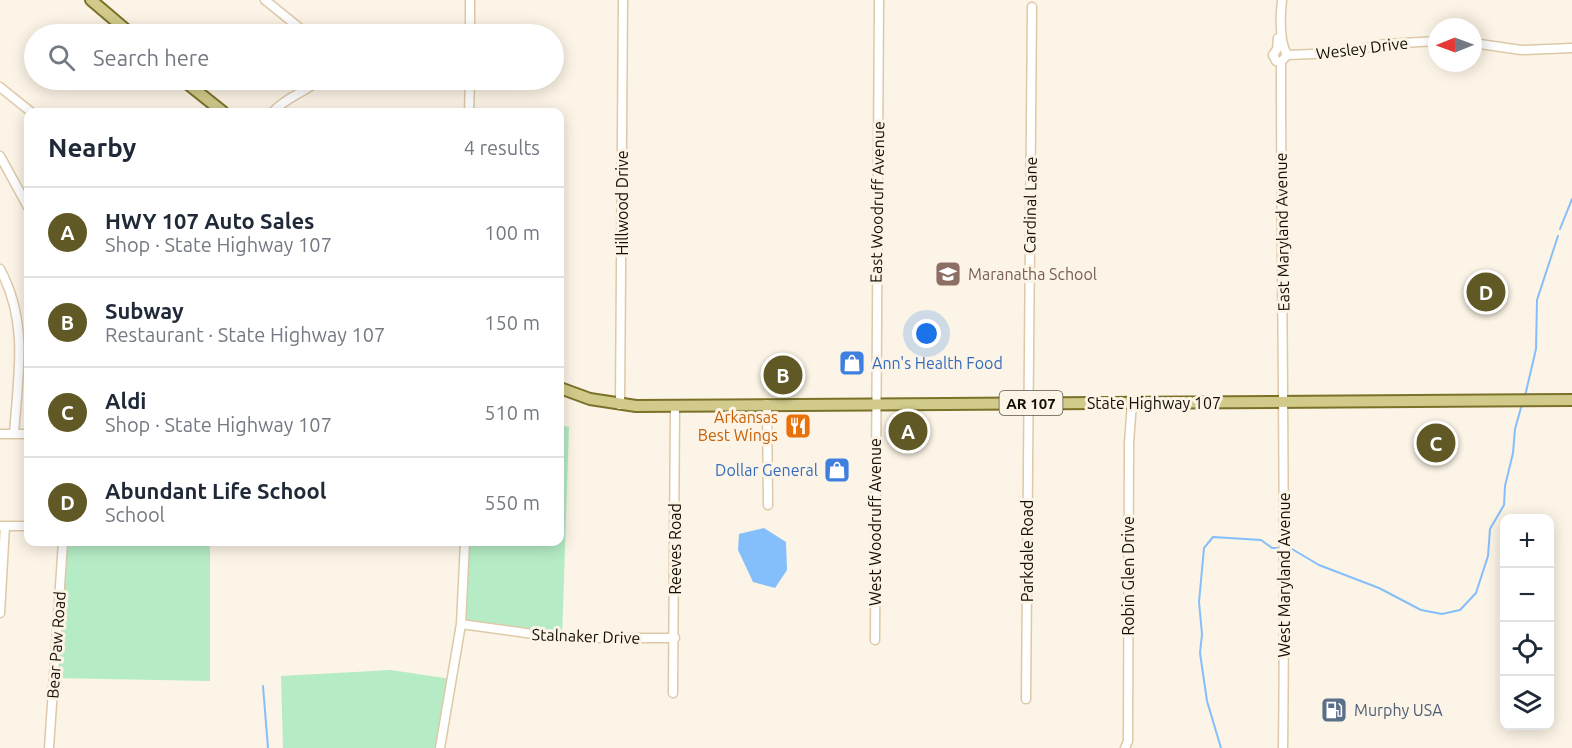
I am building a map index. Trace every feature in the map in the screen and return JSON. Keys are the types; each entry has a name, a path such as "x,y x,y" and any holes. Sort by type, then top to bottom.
{"main road":[{"path":"91,0 119,24"},
{"path":"196,90 218,108"},
{"name":"State Highway 107","path":"564,389 590,399 620,405 1572,400"}],"street":[{"path":"265,0 295,24"},
{"path":"470,0 470,24"},
{"name":"Hillwood Drive","path":"620,405 623,0"},
{"name":"East Woodruff Avenue","path":"875,403 879,0"},
{"name":"East Maryland Avenue","path":"1282,0 1280,200 1284,260 1284,402"},
{"name":"Cardinal Lane","path":"1028,403 1032,7"},
{"name":"Wesley Drive","path":"1282,54 1338,54 1405,41 1428,41"},
{"path":"1482,45 1521,50 1572,48"},
{"path":"0,87 26,108"},
{"path":"277,108 288,98 306,90"},
{"path":"469,108 470,90"},
{"path":"0,156 24,200"},
{"path":"0,269 14,298 20,327 14,434"},
{"name":"West Maryland Avenue","path":"1283,748 1284,402"},
{"name":"West Woodruff Avenue","path":"874,640 875,403"},
{"name":"Parkdale Road","path":"1026,699 1028,403"},
{"name":"Robin Glen Drive","path":"1125,748 1128,741 1129,464 1132,403"},
{"path":"767,404 768,505"},
{"name":"Reeves Road","path":"673,693 675,405"},
{"path":"0,434 24,434"},
{"path":"0,613 3,526 24,526"},
{"name":"Bear Paw Road","path":"49,748 63,546"},
{"path":"440,748 461,624 465,546"},
{"name":"Stalnaker Drive","path":"461,624 562,638 675,638"}],"green space":[{"path":"564,426 569,427 562,638 461,624 465,546 564,546"},
{"path":"63,546 210,546 210,681 54,678"},
{"path":"391,670 451,679 437,748 283,748 281,676"}],"water":[{"path":"764,528 786,542 787,570 775,588 753,582 738,550 739,534"}],"waterway":[{"path":"1560,229 1572,199"},
{"path":"1525,396 1536,349 1537,300 1558,236"},
{"path":"1287,549 1292,549 1319,565 1379,588 1421,610 1442,614 1460,610 1476,593 1488,556 1490,529 1504,505 1515,429 1522,404"},
{"path":"1221,748 1207,701 1200,653 1202,634 1199,602 1204,548 1213,537 1261,540 1272,548 1281,548"},
{"path":"263,686 268,748"}],"place":[{"name":"Maranatha School","path":"948,274"},
{"name":"Abundant Life School","path":"1486,292"},
{"name":"Ann's Health Food","path":"852,363"},
{"name":"Subway","path":"783,375"},
{"name":"Arkansas Best Wings","path":"798,426"},
{"name":"HWY 107 Auto Sales","path":"908,431"},
{"name":"Aldi","path":"1436,443"},
{"name":"Dollar General","path":"837,470"},
{"name":"Murphy USA","path":"1334,710"}]}
